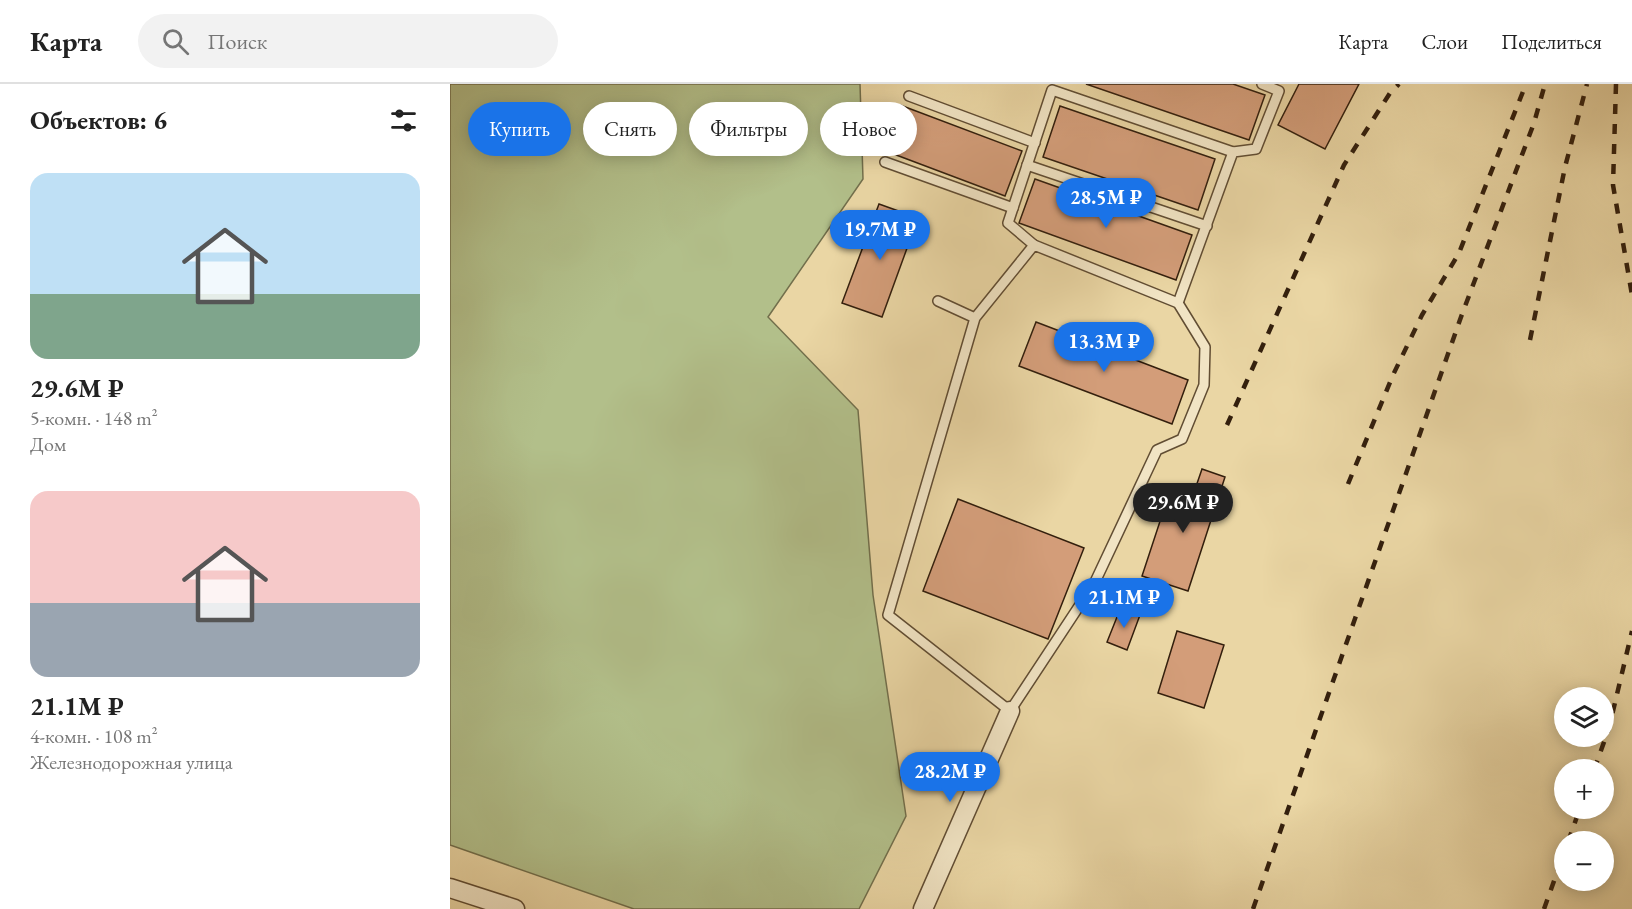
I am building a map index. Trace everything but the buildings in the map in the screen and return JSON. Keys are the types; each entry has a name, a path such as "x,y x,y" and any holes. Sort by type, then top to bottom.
{"street":[{"path":"923,909 1010,711"},
{"path":"450,888 515,909"}],"lane":[{"path":"1034,245 975,318 888,615 1010,711 1095,582 1157,450 1182,439 1204,385 1205,347 1178,303 1034,245 1008,223 1052,90 1233,152 1256,149 1279,91 1262,84"},
{"path":"909,96 1035,143"},
{"path":"1178,303 1233,152"},
{"path":"885,162 1013,208"},
{"path":"1027,165 1207,226"},
{"path":"938,302 975,318"}],"green space":[{"path":"450,84 860,84 861,102 820,102 820,156 862,156 863,179 768,317 858,410 873,595 906,816 859,909 634,909 450,845"}],"railway":[{"path":"1227,425 1344,165 1390,93 1399,84"},
{"path":"1348,484 1393,375 1422,315 1459,253 1526,84"},
{"path":"1253,909 1461,317 1534,123 1545,84"},
{"path":"1530,340 1565,167 1587,84"},
{"path":"1616,84 1613,185 1632,295"},
{"path":"1598,759 1609,728 1632,631"},
{"path":"1572,831 1576,819"},
{"path":"1544,909 1554,881"}]}
